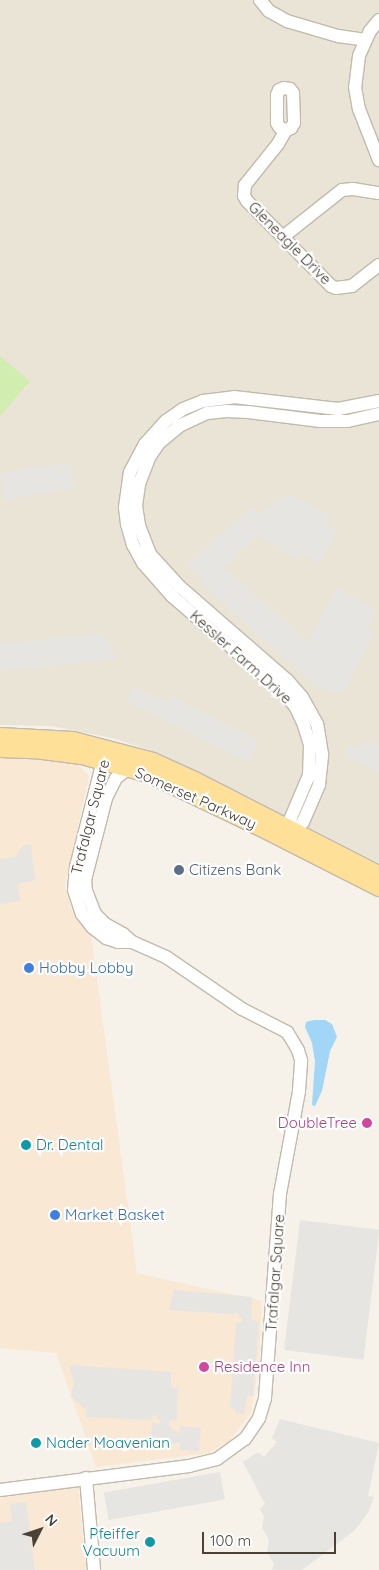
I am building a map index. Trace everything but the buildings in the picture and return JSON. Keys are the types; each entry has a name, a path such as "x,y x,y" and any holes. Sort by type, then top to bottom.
{"main road":[{"name":"Somerset Parkway","path":"0,736 55,738 105,754 169,768 289,832 379,874"},
{"name":"Somerset Parkway","path":"0,749 105,754 136,770 289,832 379,888"}],"street":[{"path":"260,0 269,11 288,21 338,36 366,40"},
{"path":"379,20 366,40 357,65 356,98 379,160"},
{"name":"Gleneagle Drive","path":"286,130 278,144 245,185 244,190 247,201 284,236 330,286 336,288 352,286 379,264"},
{"path":"284,236 342,190 353,188 379,193"},
{"name":"Kessler Farm Drive","path":"289,832 310,766 310,745 300,715 282,690 172,596 142,564 133,545 127,524 125,507 130,472 145,444 166,421 183,409 203,401 234,397 338,408 379,401"},
{"name":"Kessler Farm Drive","path":"289,832 312,806 320,778 322,754 320,737 312,715 302,697 287,680 180,587 150,554 139,525 136,506 139,484 150,456 159,443 179,426 207,413 227,410 320,422 348,421 379,414"},
{"name":"Trafalgar Square","path":"105,754 76,866 74,890 82,914 92,927 106,938 118,942 132,942"},
{"name":"Trafalgar Square","path":"0,1490 189,1466 217,1459 239,1445 259,1418 267,1381 280,1194 300,1081 301,1060 298,1050 287,1032 242,1009 172,961 132,942 123,934 105,924 95,914 85,885 87,870 110,787 122,773 136,770"},
{"path":"86,1478 94,1570"}],"shaded area":[{"path":"0,0 379,0 379,863 201,773 149,750 112,738 51,726 0,725"},
{"path":"70,462 74,488 4,499 0,473"},
{"path":"290,494 330,515 327,524 337,530 318,564 301,552 296,557 256,535 224,568 308,642 337,588 376,609 367,627 373,633 343,693 319,688 204,585 206,580 188,564 251,507 259,513"},
{"path":"104,633 105,643 114,652 115,659 0,671 0,644"},
{"path":"134,687 167,703 171,696 258,740 248,762 127,701"},
{"path":"374,741 379,744 379,773 345,755 349,748"},
{"path":"0,758 42,759 79,765 89,776 65,886 72,911 91,935 137,1273 262,1301 259,1363 251,1413 230,1440 209,1453 96,1467 56,1353 0,1348"},
{"path":"23,845 31,845 35,880 18,884 20,901 0,904 0,859 15,857"},
{"path":"300,1220 379,1230 363,1360 284,1350"},
{"path":"174,1290 252,1297 251,1319 259,1322 253,1396 247,1395 244,1414 236,1413 235,1409 230,1408 236,1323 243,1322 242,1319 236,1312 233,1314 169,1310"},
{"path":"69,1365 171,1372 171,1387 178,1388 177,1421 169,1420 169,1426 179,1434 180,1426 201,1428 199,1451 180,1450 180,1443 168,1445 167,1450 151,1449 152,1423 161,1424 154,1414 151,1420 86,1417 87,1410 71,1397 74,1383"},
{"path":"280,1419 379,1443 368,1496 374,1497 368,1513 355,1530 302,1570 272,1570 274,1564 267,1552 269,1540 262,1528 264,1516 260,1509 265,1504 243,1462 258,1452 264,1457 277,1442 272,1438"},
{"path":"220,1472 225,1500 109,1520 104,1492"},
{"path":"78,1486 86,1570 0,1570 0,1498"},
{"path":"26,1502 35,1570 0,1570 0,1523 12,1521 10,1504"}],"green space":[{"path":"0,356 30,381 0,416"}],"water":[{"path":"325,1020 332,1024 337,1037 330,1051 322,1091 315,1106 312,1105 315,1061 312,1043 305,1027 306,1022"}],"place":[{"name":"Citizens Bank","path":"179,870"},
{"name":"Hobby Lobby","path":"29,968"},
{"name":"DoubleTree","path":"367,1123"},
{"name":"Dr. Dental","path":"26,1145"},
{"name":"Market Basket","path":"55,1215"},
{"name":"Residence Inn","path":"204,1367"},
{"name":"Nader Moavenian","path":"36,1443"},
{"name":"Pfeiffer Vacuum","path":"150,1542"}]}
